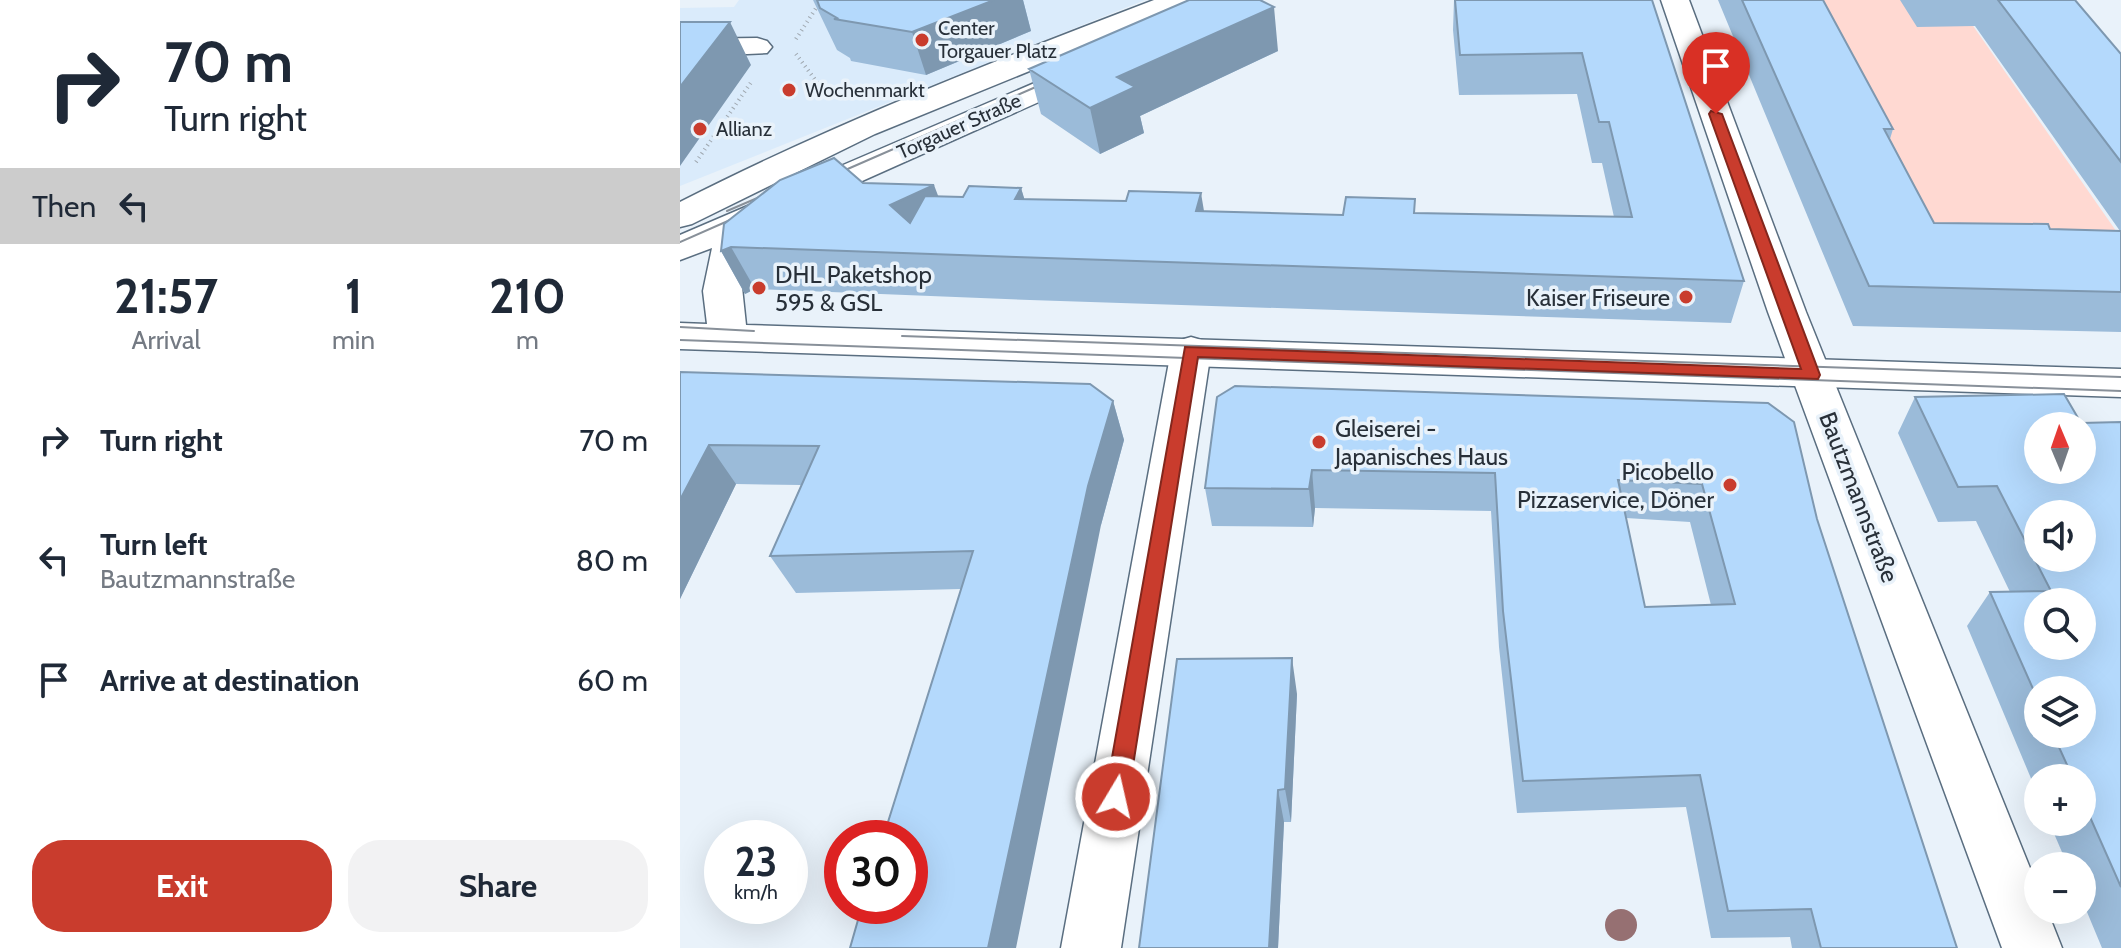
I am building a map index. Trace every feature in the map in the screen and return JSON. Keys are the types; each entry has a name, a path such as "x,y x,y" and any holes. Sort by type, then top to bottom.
{"main road":[{"name":"Bautzmannstraße","path":"1675,0 1812,375 2032,948"},
{"name":"Torgauer Straße","path":"680,216 733,207 1119,54 1189,9"},
{"name":"Torgauer Straße","path":"680,249 733,207 874,123 1189,9"},
{"path":"680,48 757,60"},
{"path":"680,203 733,207 731,243 721,274 720,296 730,337"},
{"path":"682,339 730,337 1191,351 1812,375 2121,383"},
{"path":"1091,948 1191,351"}],"path":[{"path":"827,0 818,5 791,47 837,109"},
{"path":"696,163 757,60"}],"shaded area":[{"path":"739,0 1145,0 680,186 680,8 734,7"},
{"path":"1796,0 1955,0 2121,238 1932,261"}],"building":[{"path":"817,0 994,0 912,32 834,19 837,18 820,8"},
{"path":"1189,0 1260,0 1274,7 1117,77 1135,87 1090,108 1029,69"},
{"path":"1455,0 1652,0 1744,281 731,247 721,251 724,224 780,180 834,158 863,183 934,185 890,205 910,223 925,196 963,197 969,186 1021,188 1015,199 1126,201 1129,191 1201,193 1196,211 1343,215 1346,197 1415,199 1414,213 1632,217 1609,122 1599,122 1582,53 1460,55"},
{"path":"1742,0 1823,0 1893,129 1884,129 1934,223 2048,224 2050,229 2121,231 2121,292 1869,286"},
{"path":"1998,0 2075,0 2121,54 2121,162"},
{"path":"680,22 730,22 680,87"},
{"path":"680,372 1090,384 1113,401 1088,486 988,948 850,948 857,924 928,924 928,820 889,820 973,551 770,556 819,446 709,445 680,500"},
{"path":"1235,386 1768,403 1794,422 1817,519 1957,948 1821,948 1811,909 1728,911 1700,775 1523,781 1503,611 1495,473 1312,470 1309,489 1205,488 1217,397","holes":["1618,480 1702,484 1735,604 1645,607"]},
{"path":"2064,394 2075,412 2024,412 2024,484 2096,484 2096,423 2121,422 2121,887 2096,831 2096,764 2067,764 2059,748 2096,748 2096,676 2027,676 1990,592 2024,591 2024,660 2096,660 2096,588 2049,588 2041,572 2096,572 2096,500 2024,500 2024,538 1997,486 1958,487 1915,397"},
{"path":"1292,658 1285,789 1278,790 1269,948 1139,948 1177,659"}],"tram line":[{"path":"827,178 1054,79"},
{"path":"727,211 778,189"},
{"path":"680,242 746,213"},
{"path":"680,327 754,331"},
{"path":"902,336 2121,377"},
{"path":"680,340 2121,391"}],"place":[{"name":"Center Torgauer Platz","path":"922,40"},
{"name":"Wochenmarkt","path":"789,90"},
{"name":"Allianz","path":"700,129"},
{"name":"DHL Paketshop 595 & GSL","path":"759,288"},
{"name":"Kaiser Friseure","path":"1686,297"},
{"name":"Gleiserei - Japanisches Haus","path":"1319,442"},
{"name":"Picobello Pizzaservice, Döner","path":"1730,485"}],"route":[{"path":"1116,797 1191,351 1812,375 1716,114"}]}
